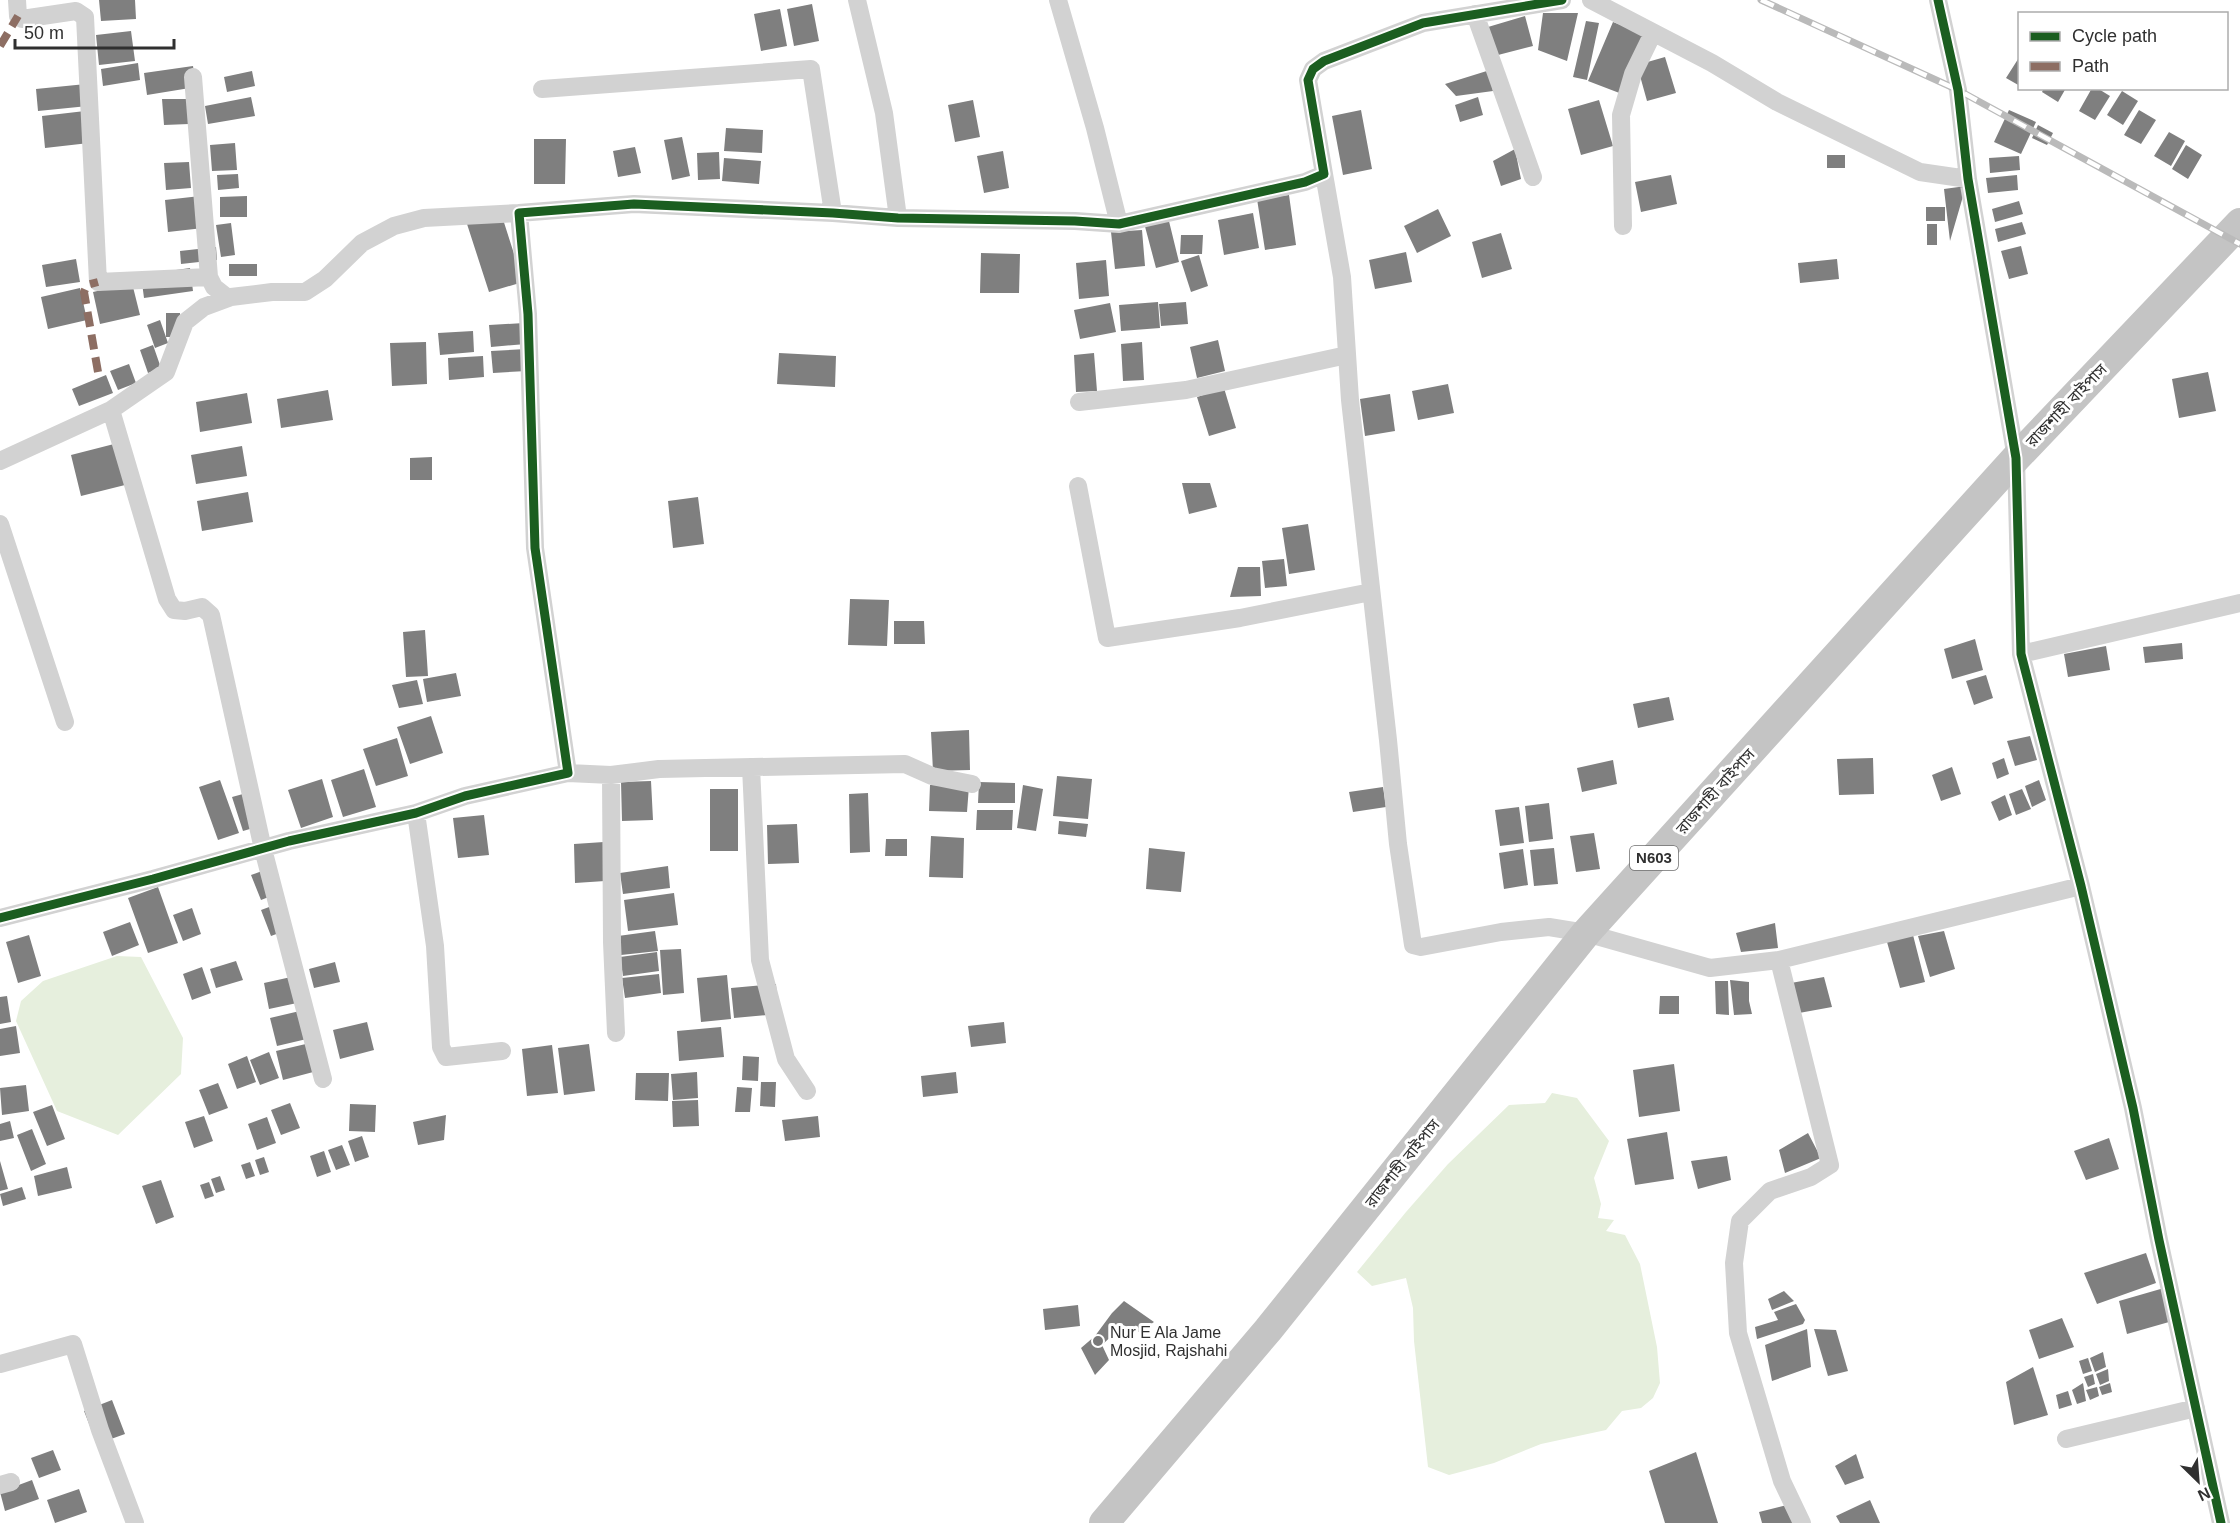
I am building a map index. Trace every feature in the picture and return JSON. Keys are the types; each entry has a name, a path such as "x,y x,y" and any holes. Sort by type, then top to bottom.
{"highway":[{"name":"রাজশাহী বাইপাস","path":"1104,1523 1268,1330 1586,933 2016,458 2240,223"}],"street":[{"path":"17,0 18,16 22,19 76,11 85,17 98,282 208,277"},
{"path":"857,0 884,113 898,218"},
{"path":"1058,0 1095,128 1119,224"},
{"path":"1562,0 1529,3 1438,19 1405,29 1324,61 1313,69 1308,80 1342,277 1347,355 1396,835 1413,945 1421,947 1501,932 1549,927 1586,933 1710,968 1779,960 2081,886"},
{"path":"1591,0 1712,63 1777,102 1920,172 1968,179"},
{"path":"1938,0 1958,90 1968,179 2016,458 2021,654 2081,886 2133,1108 2158,1240 2221,1523"},
{"path":"1475,14 1533,177"},
{"path":"1623,226 1621,115 1633,74 1653,33"},
{"path":"542,89 811,69 833,213"},
{"path":"193,77 208,277 214,287 228,298"},
{"path":"0,461 111,410 165,372 185,322 204,307 228,298 272,292 305,292 325,279 362,243 394,226 424,218 634,204 898,218 1075,221 1119,224 1305,182 1324,174"},
{"path":"519,213 528,314 535,548 568,773"},
{"path":"1079,402 1186,390 1347,355"},
{"path":"111,410 167,599 174,610 185,611 202,607 211,615 263,849 323,1080"},
{"path":"1078,486 1107,638 1240,618 1371,592"},
{"path":"0,524 65,722"},
{"path":"2021,654 2240,603"},
{"path":"0,918 289,841 416,813 465,796 568,773 611,775 659,768 905,764 932,776 972,784"},
{"path":"751,767 760,960 786,1059 807,1091"},
{"path":"611,775 612,942 616,1033"},
{"path":"416,813 435,946 441,1047 446,1057 502,1051"},
{"path":"1779,960 1830,1165 1811,1177 1770,1191 1740,1221 1734,1263 1738,1333 1782,1481 1802,1523"},
{"path":"0,1364 73,1344 100,1430 135,1523"},
{"path":"2066,1439 2196,1408"}],"shaded area":[{"path":"117,956 141,957 183,1038 181,1074 118,1135 57,1111 16,1021 21,1001 43,981"},
{"path":"1552,1093 1577,1098 1609,1141 1594,1178 1601,1204 1598,1218 1614,1220 1606,1231 1625,1235 1640,1264 1657,1347 1660,1383 1653,1398 1641,1408 1622,1411 1606,1430 1541,1444 1494,1463 1449,1475 1428,1467 1414,1341 1413,1308 1406,1278 1372,1286 1357,1272 1448,1164 1509,1105 1545,1103"}],"building":[{"path":"99,0 135,0 136,19 101,21"},
{"path":"812,4 819,41 794,46 787,9"},
{"path":"780,9 787,46 761,51 754,14"},
{"path":"1543,13 1578,13 1567,61 1538,50"},
{"path":"1525,16 1533,46 1498,55 1488,27"},
{"path":"1586,21 1599,23 1587,80 1573,77"},
{"path":"1613,22 1647,35 1622,94 1588,81"},
{"path":"131,31 135,61 99,65 96,35"},
{"path":"1665,57 1676,93 1647,101 1637,65"},
{"path":"2018,59 2018,85 2006,78"},
{"path":"138,63 140,80 103,86 101,69"},
{"path":"193,66 196,87 147,95 144,73"},
{"path":"1490,70 1493,91 1456,96 1445,84"},
{"path":"252,71 255,86 227,92 224,77"},
{"path":"86,84 88,106 38,111 36,89"},
{"path":"2043,90 2065,90 2058,102 2042,92"},
{"path":"2091,90 2100,90 2110,96 2095,120 2079,111"},
{"path":"2122,91 2138,101 2123,125 2107,115"},
{"path":"251,97 255,116 208,124 205,106"},
{"path":"1478,97 1483,115 1460,122 1455,105"},
{"path":"162,99 187,99 189,124 164,125"},
{"path":"973,100 980,137 955,142 948,105"},
{"path":"1599,100 1613,146 1581,155 1568,109"},
{"path":"1361,110 1372,169 1343,175 1332,116"},
{"path":"2009,110 2036,122 2021,154 1994,142"},
{"path":"2139,110 2156,120 2141,144 2124,135"},
{"path":"85,111 89,143 45,148 42,116"},
{"path":"2038,125 2053,133 2047,145 2032,138"},
{"path":"726,128 763,130 762,153 724,151"},
{"path":"2169,132 2185,141 2171,166 2154,156"},
{"path":"682,137 690,176 672,180 664,140"},
{"path":"534,139 566,139 565,184 534,184"},
{"path":"235,143 237,170 212,171 210,145"},
{"path":"2186,145 2202,155 2188,179 2172,169"},
{"path":"635,147 641,173 618,177 613,151"},
{"path":"1515,149 1521,179 1501,186 1493,161"},
{"path":"1003,151 1009,188 984,193 977,156"},
{"path":"719,152 720,179 698,180 697,153"},
{"path":"1827,155 1845,155 1845,168 1827,168"},
{"path":"2019,156 2020,170 1990,173 1989,158"},
{"path":"724,158 761,161 759,184 722,181"},
{"path":"189,162 191,188 166,190 164,163"},
{"path":"238,174 239,188 218,190 217,175"},
{"path":"1671,175 1677,204 1641,212 1635,182"},
{"path":"2017,175 2018,190 1988,193 1986,178"},
{"path":"1966,186 1950,241 1944,189"},
{"path":"209,195 212,227 168,232 165,200"},
{"path":"1289,195 1296,245 1265,250 1257,199"},
{"path":"247,196 247,217 220,217 220,197"},
{"path":"2019,201 2023,214 1995,222 1992,209"},
{"path":"1926,207 1945,207 1945,221 1926,221"},
{"path":"1438,209 1451,236 1417,253 1404,226"},
{"path":"501,213 523,282 489,292 467,224"},
{"path":"1167,213 1179,262 1156,268 1143,219"},
{"path":"1253,213 1259,248 1224,255 1218,220"},
{"path":"2022,222 2026,234 1998,242 1995,229"},
{"path":"231,223 235,255 221,257 216,225"},
{"path":"1927,224 1937,224 1937,245 1927,245"},
{"path":"1142,230 1145,266 1115,269 1111,232"},
{"path":"1501,233 1512,269 1482,278 1472,242"},
{"path":"1181,235 1203,235 1202,254 1180,254"},
{"path":"2021,246 2028,274 2009,279 2001,251"},
{"path":"216,247 217,260 181,264 180,251"},
{"path":"1406,252 1412,282 1375,289 1369,260"},
{"path":"981,253 1020,254 1019,293 980,293"},
{"path":"1199,255 1208,286 1191,292 1181,261"},
{"path":"76,259 80,282 46,287 42,265"},
{"path":"1837,259 1839,279 1800,283 1798,263"},
{"path":"1106,260 1109,296 1079,299 1076,263"},
{"path":"229,264 257,264 257,276 229,276"},
{"path":"190,268 193,291 144,298 141,275"},
{"path":"132,283 140,315 100,324 93,292"},
{"path":"80,288 87,320 48,329 41,297"},
{"path":"1158,302 1160,328 1121,331 1119,305"},
{"path":"1186,302 1188,324 1161,326 1159,304"},
{"path":"1110,303 1116,332 1080,339 1074,310"},
{"path":"166,313 180,313 180,337 166,337"},
{"path":"160,320 168,343 155,348 147,325"},
{"path":"524,323 526,344 491,347 489,325"},
{"path":"473,331 474,352 440,355 438,333"},
{"path":"1218,340 1225,371 1197,378 1190,347"},
{"path":"426,342 427,384 392,386 390,343"},
{"path":"1142,342 1144,380 1123,381 1121,344"},
{"path":"153,345 161,368 148,373 140,350"},
{"path":"526,349 527,371 493,373 491,351"},
{"path":"779,353 836,356 835,387 777,384"},
{"path":"1094,353 1097,391 1076,392 1074,355"},
{"path":"483,356 484,377 449,380 448,358"},
{"path":"129,364 136,383 118,390 110,371"},
{"path":"2208,372 2216,411 2179,418 2172,379"},
{"path":"106,375 113,393 79,406 72,389"},
{"path":"1448,384 1454,413 1418,420 1412,391"},
{"path":"1224,388 1236,428 1209,436 1197,397"},
{"path":"328,390 333,420 281,428 277,399"},
{"path":"247,393 252,423 200,432 196,402"},
{"path":"1390,394 1395,431 1365,436 1360,399"},
{"path":"114,444 125,485 81,496 71,455"},
{"path":"242,446 247,476 196,484 191,455"},
{"path":"432,457 432,480 410,480 410,458"},
{"path":"1182,483 1210,483 1217,507 1189,514"},
{"path":"248,492 253,522 202,531 197,501"},
{"path":"698,497 704,544 673,548 668,501"},
{"path":"1308,524 1315,570 1289,574 1282,528"},
{"path":"1284,559 1287,586 1265,588 1262,561"},
{"path":"1238,567 1260,567 1261,596 1230,597"},
{"path":"850,599 889,600 887,646 848,645"},
{"path":"894,621 924,621 925,644 894,644"},
{"path":"425,630 428,676 406,677 403,632"},
{"path":"1975,639 1983,670 1952,679 1944,649"},
{"path":"2182,643 2183,659 2145,663 2143,647"},
{"path":"2106,646 2110,670 2068,677 2064,654"},
{"path":"456,673 461,696 427,702 423,679"},
{"path":"1986,675 1993,698 1974,705 1966,681"},
{"path":"417,680 423,704 399,708 392,685"},
{"path":"1669,697 1674,720 1638,728 1633,704"},
{"path":"431,716 443,753 410,764 397,727"},
{"path":"969,730 970,770 933,771 931,732"},
{"path":"2030,736 2037,760 2015,766 2007,741"},
{"path":"397,738 408,776 376,786 363,749"},
{"path":"1873,758 1874,794 1839,795 1837,759"},
{"path":"2004,758 2009,774 1997,779 1992,763"},
{"path":"1613,760 1617,784 1582,792 1577,768"},
{"path":"1952,767 1961,794 1941,801 1932,775"},
{"path":"364,769 376,807 343,817 331,780"},
{"path":"1057,776 1092,779 1088,819 1053,816"},
{"path":"322,779 333,817 301,828 288,790"},
{"path":"220,780 239,833 218,840 199,787"},
{"path":"2039,780 2046,800 2032,807 2025,786"},
{"path":"651,781 653,820 622,821 621,782"},
{"path":"979,782 1015,783 1015,803 978,803"},
{"path":"930,785 969,786 967,812 929,811"},
{"path":"1023,785 1043,789 1036,831 1017,828"},
{"path":"1383,787 1386,807 1353,812 1349,792"},
{"path":"710,789 738,789 738,851 710,851"},
{"path":"2022,789 2031,809 2016,815 2009,794"},
{"path":"254,791 264,825 243,831 232,797"},
{"path":"868,793 870,852 850,853 849,794"},
{"path":"2005,795 2012,815 1999,821 1991,802"},
{"path":"1549,803 1553,839 1529,842 1525,806"},
{"path":"1519,807 1524,843 1500,846 1495,810"},
{"path":"977,810 1013,810 1012,830 976,830"},
{"path":"484,815 489,855 458,858 453,818"},
{"path":"1059,821 1088,824 1086,837 1058,834"},
{"path":"797,824 799,863 768,864 767,825"},
{"path":"1594,833 1600,869 1576,872 1570,836"},
{"path":"931,836 964,838 963,878 929,877"},
{"path":"886,839 907,839 907,856 885,856"},
{"path":"604,842 605,881 575,883 574,844"},
{"path":"1149,848 1185,852 1181,892 1146,889"},
{"path":"1554,848 1558,884 1534,886 1530,850"},
{"path":"1523,849 1528,885 1504,889 1499,853"},
{"path":"668,866 670,888 623,894 620,873"},
{"path":"270,868 279,893 261,900 251,875"},
{"path":"158,887 178,943 148,953 128,898"},
{"path":"674,893 678,925 628,931 624,900"},
{"path":"280,903 290,929 271,936 261,910"},
{"path":"192,908 201,934 183,941 173,915"},
{"path":"130,922 139,945 112,956 103,932"},
{"path":"1775,923 1778,948 1741,952 1736,933"},
{"path":"655,931 658,951 621,955 618,936"},
{"path":"1944,931 1955,969 1930,977 1918,936"},
{"path":"29,935 41,976 18,983 6,942"},
{"path":"1913,935 1925,982 1900,988 1887,942"},
{"path":"681,949 684,993 663,995 660,950"},
{"path":"657,952 659,971 623,976 620,957"},
{"path":"236,961 243,980 216,988 210,969"},
{"path":"335,962 340,982 314,988 309,969"},
{"path":"202,967 211,993 192,1000 183,974"},
{"path":"659,974 661,993 625,998 622,978"},
{"path":"727,975 731,1019 701,1022 697,978"},
{"path":"291,977 297,1003 269,1009 264,983"},
{"path":"1824,977 1832,1007 1799,1013 1791,983"},
{"path":"1730,980 1749,982 1752,1014 1734,1015"},
{"path":"1715,981 1728,981 1729,1015 1716,1014"},
{"path":"776,984 778,1014 734,1018 731,988"},
{"path":"7,996 11,1022 0,1024 0,997"},
{"path":"1660,996 1679,996 1679,1014 1659,1014"},
{"path":"304,1010 311,1038 277,1046 270,1018"},
{"path":"367,1022 374,1050 340,1059 333,1030"},
{"path":"1004,1022 1006,1043 971,1047 968,1026"},
{"path":"16,1026 20,1053 0,1056 0,1029"},
{"path":"721,1027 724,1057 679,1061 677,1031"},
{"path":"310,1043 317,1071 283,1080 276,1051"},
{"path":"589,1044 595,1091 564,1095 558,1048"},
{"path":"552,1045 558,1093 527,1096 522,1049"},
{"path":"269,1052 279,1078 260,1085 250,1060"},
{"path":"247,1056 256,1082 237,1089 228,1064"},
{"path":"743,1056 759,1057 758,1081 742,1080"},
{"path":"1674,1064 1680,1111 1639,1117 1633,1070"},
{"path":"697,1072 698,1098 673,1100 671,1074"},
{"path":"956,1072 958,1093 923,1097 921,1076"},
{"path":"636,1073 669,1073 668,1101 635,1100"},
{"path":"761,1082 776,1082 775,1107 760,1106"},
{"path":"218,1083 228,1108 209,1115 199,1090"},
{"path":"26,1085 29,1111 2,1115 0,1088"},
{"path":"737,1087 752,1088 750,1112 735,1112"},
{"path":"698,1100 699,1126 673,1127 672,1101"},
{"path":"290,1103 300,1128 281,1135 271,1110"},
{"path":"350,1104 376,1105 375,1132 349,1131"},
{"path":"52,1105 65,1139 47,1146 33,1112"},
{"path":"446,1115 444,1140 418,1145 413,1122"},
{"path":"204,1116 213,1141 194,1148 185,1122"},
{"path":"818,1116 820,1137 785,1141 782,1120"},
{"path":"267,1117 276,1143 257,1150 248,1124"},
{"path":"10,1121 14,1138 0,1141 0,1124"},
{"path":"32,1129 46,1164 31,1171 17,1135"},
{"path":"1667,1132 1674,1179 1635,1185 1627,1139"},
{"path":"1808,1133 1821,1158 1785,1173 1779,1150"},
{"path":"362,1136 369,1157 355,1162 348,1141"},
{"path":"2109,1138 2119,1169 2086,1180 2074,1151"},
{"path":"342,1145 350,1165 336,1170 328,1150"},
{"path":"324,1151 331,1172 317,1177 310,1156"},
{"path":"1727,1156 1731,1180 1698,1189 1691,1161"},
{"path":"264,1157 269,1172 260,1175 255,1160"},
{"path":"0,1161 8,1189 0,1191"},
{"path":"250,1162 255,1176 246,1179 241,1165"},
{"path":"67,1167 72,1188 38,1196 34,1176"},
{"path":"220,1176 225,1190 216,1193 211,1179"},
{"path":"161,1180 174,1217 156,1224 142,1186"},
{"path":"209,1182 214,1196 205,1199 200,1185"},
{"path":"22,1187 26,1199 3,1206 0,1194"},
{"path":"2146,1253 2156,1283 2097,1304 2084,1273"},
{"path":"2164,1288 2169,1322 2127,1334 2119,1301"},
{"path":"1784,1291 1794,1301 1772,1310 1768,1299"},
{"name":"Nur E Ala Jame Mosjid, Rajshahi","path":"1124,1301 1154,1322 1139,1332 1123,1325 1102,1345 1109,1360 1095,1375 1081,1348 1095,1336"},
{"path":"1796,1304 1805,1320 1803,1324 1757,1339 1755,1327 1778,1320 1774,1312"},
{"path":"1078,1305 1080,1326 1045,1330 1043,1309"},
{"path":"2062,1318 2074,1347 2039,1359 2029,1330"},
{"path":"1807,1329 1811,1367 1772,1381 1765,1345"},
{"path":"1814,1329 1836,1330 1848,1371 1828,1376"},
{"path":"2103,1352 2106,1367 2095,1372 2090,1358"},
{"path":"2088,1358 2092,1371 2083,1374 2079,1361"},
{"path":"2033,1367 2048,1415 2014,1425 2006,1382"},
{"path":"2108,1369 2109,1381 2100,1385 2096,1374"},
{"path":"2093,1374 2095,1384 2088,1387 2084,1377"},
{"path":"2083,1383 2086,1401 2077,1404 2072,1390"},
{"path":"2110,1383 2112,1392 2102,1395 2099,1387"},
{"path":"2097,1387 2099,1396 2090,1400 2086,1390"},
{"path":"2068,1391 2072,1405 2059,1409 2056,1395"},
{"path":"112,1400 125,1434 97,1444 84,1411"},
{"path":"53,1450 61,1470 39,1478 31,1458"},
{"path":"1696,1452 1718,1523 1665,1523 1649,1471"},
{"path":"1856,1454 1864,1478 1845,1485 1835,1466"},
{"path":"32,1480 39,1499 5,1511 0,1492"},
{"path":"79,1489 87,1512 55,1523 47,1500"},
{"path":"1870,1500 1880,1523 1840,1523 1836,1516"},
{"path":"1787,1505 1794,1523 1762,1523 1759,1512"}],"railway":[{"path":"1761,0 1958,90 2240,244"}],"marked path":[{"path":"0,46 18,16"},
{"path":"98,282 87,285 84,292 98,372"}],"cycle path":[{"path":"0,918 289,841 416,813 465,796 568,773 535,548 528,314 519,213 634,204 898,218 1075,221 1119,224 1305,182 1324,174 1308,80 1313,69 1324,61 1423,23 1562,0"},
{"path":"1938,0 1958,90 1968,179 2016,458 2021,654 2081,886 2133,1108 2159,1240 2221,1523"}],"place":[{"name":"Nur E Ala Jame Mosjid, Rajshahi","path":"1098,1341"}]}
